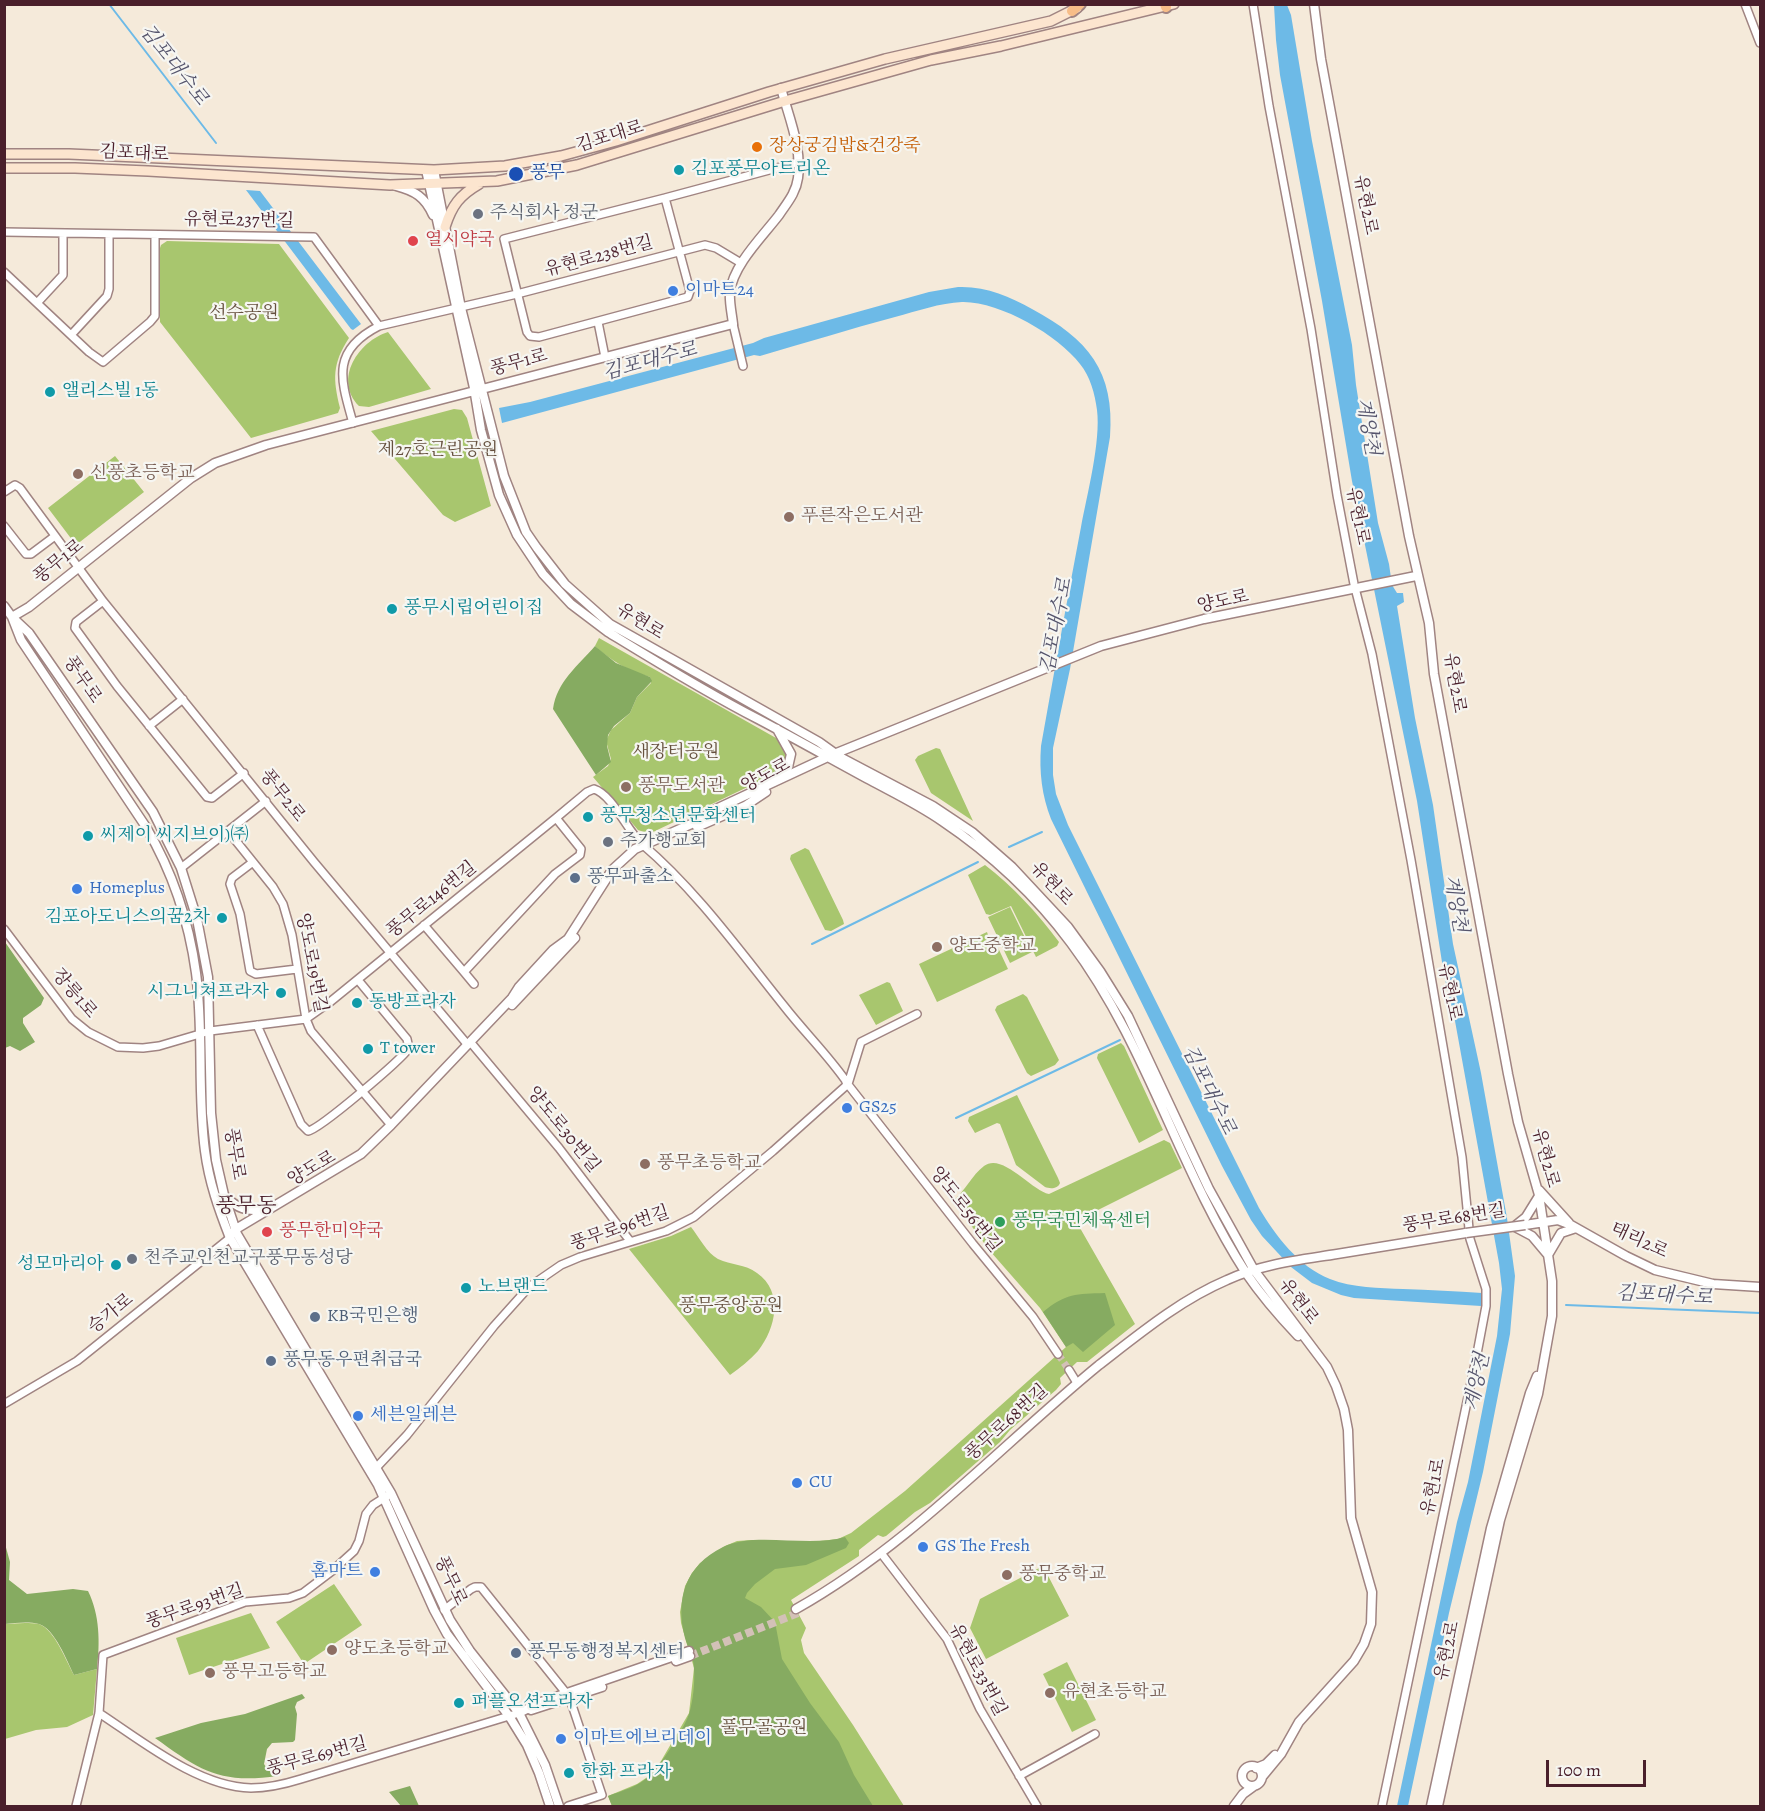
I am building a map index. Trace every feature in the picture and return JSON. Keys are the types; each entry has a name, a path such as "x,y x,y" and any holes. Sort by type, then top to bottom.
{"main road":[{"name":"김포대로","path":"4,168 75,168 390,185 507,179 577,165 785,101 931,60 1001,46 1168,6"},
{"name":"김포대로","path":"4,154 69,154 430,170 505,166 561,156 616,141 781,88 885,60 1051,21 1079,7"},
{"path":"442,227 456,201 468,190 482,182"}],"street":[{"name":"유현1로","path":"1253,4 1269,106 1329,433 1337,495 1372,654 1411,860 1461,1149 1470,1239 1486,1289 1484,1314 1382,1806"},
{"name":"유현2로","path":"1314,4 1323,68 1415,579 1429,623 1434,674 1508,1074 1518,1122 1538,1191 1552,1281 1552,1316 1538,1394 1513,1472 1494,1545 1438,1806"},
{"path":"1745,4 1761,43"},
{"path":"743,366 727,294 731,276 790,193 797,162 781,88"},
{"path":"665,198 690,291 688,297 534,338 527,332 504,239 797,162"},
{"name":"유현로","path":"430,170 458,309 478,389 516,510 526,532 537,548 566,584 610,624 663,656 819,742 834,757"},
{"path":"390,185 407,189 423,198 442,227"},
{"name":"유현로237번길","path":"4,232 314,237 379,326"},
{"path":"37,303 63,275 63,233"},
{"path":"71,335 108,293 109,234"},
{"path":"4,272 99,361 103,362 155,316 155,235"},
{"name":"유현로238번길","path":"458,309 711,245 740,262"},
{"path":"352,421 342,386 343,369 354,345 368,331 379,326 458,309"},
{"path":"598,322 605,356"},
{"name":"풍무1로","path":"12,617 77,567 178,483 214,460 254,445 478,389 682,334 732,324"},
{"name":"유현로","path":"478,389 481,430 499,495 528,554 553,586 578,611 608,632 723,700 928,803 972,832 1012,867 1064,921 1100,971 1128,1016 1250,1272 1323,1368 1340,1410 1344,1432 1347,1460 1347,1525 1365,1579 1369,1601 1364,1634 1353,1657 1297,1720 1274,1756 1266,1764 1256,1768"},
{"name":"풍무2로","path":"4,492 15,485 20,488 103,601 391,953 470,1044"},
{"path":"4,526 26,554 31,554 55,536"},
{"name":"양도로","path":"234,1234 363,1157 394,1128 553,950 568,939 612,870 626,856 645,845 767,786 1076,658 1165,632 1415,579"},
{"path":"103,601 74,626 102,666 208,798 212,798 244,773"},
{"name":"풍무로","path":"4,606 29,633 147,802 169,840 181,868 196,919 208,976 213,1140 234,1234"},
{"name":"풍무로","path":"12,617 21,640 160,850 177,893 196,974 204,1150 216,1203 374,1470 444,1610 470,1651 519,1713 542,1757 559,1806"},
{"path":"149,726 183,699"},
{"path":"767,786 784,772 791,758 790,750 777,728"},
{"name":"양도로","path":"645,845 669,840 745,806 762,794 834,757"},
{"name":"풍무로146번길","path":"210,1031 306,1019 358,980 587,792 594,789 604,795 645,845"},
{"path":"181,868 266,801"},
{"path":"464,972 555,874 580,855 582,849 556,818"},
{"name":"양도로19번길","path":"228,831 284,904 292,934 306,1019 313,1034 391,1125"},
{"name":"양도로56번길","path":"645,845 706,910 835,1064 848,1084 973,1244 1028,1310 1058,1354"},
{"path":"253,861 232,878 230,884 240,914 250,971 256,975 297,969"},
{"path":"424,925 474,984"},
{"name":"장릉1로","path":"4,929 64,1010 79,1026 96,1037 118,1047 143,1048 167,1044 210,1031"},
{"path":"257,1025 305,1130 310,1131 320,1126 361,1091 405,1053 410,1045 358,980"},
{"path":"848,1084 861,1042 917,1014"},
{"name":"양도로","path":"234,1234 269,1208 352,1160 391,1125 470,1044"},
{"name":"양도로30번길","path":"470,1044 559,1148 630,1241"},
{"name":"풍무로96번길","path":"374,1470 414,1427 522,1294 570,1261 675,1227 703,1211 848,1084"},
{"path":"1538,1191 1573,1227 1561,1233 1548,1255 1525,1226 1538,1191"},
{"path":"224,1195 241,1209 253,1211 269,1208"},
{"name":"태리2로","path":"1544,1222 1558,1220 1655,1270 1713,1284 1761,1287"},
{"name":"풍무로68번길","path":"882,1555 1077,1383 1134,1338 1183,1304 1229,1279 1275,1264 1544,1222"},
{"name":"승가로","path":"4,1404 77,1361 234,1234"},
{"name":"유현로","path":"1250,1272 1327,1367 1340,1397 1350,1449 1351,1518 1370,1579 1373,1603 1368,1635 1359,1653 1299,1722 1281,1754 1262,1778"},
{"name":"풍무로68번길","path":"797,1611 882,1555 936,1514 1054,1409 1137,1342 1166,1321 1250,1272"},
{"name":"유현2로","path":"1431,1806 1491,1528 1530,1393 1542,1365"},
{"path":"1069,1370 1077,1383"},
{"name":"풍무로","path":"388,1495 441,1625 509,1716 534,1760 550,1806"},
{"name":"풍무로93번길","path":"99,1713 103,1655 245,1602 289,1599 303,1593 354,1551 366,1514 373,1505 388,1495"},
{"name":"유현로33번길","path":"882,1555 947,1639 980,1709 1037,1806"},
{"path":"444,1610 471,1589 481,1587 568,1696 602,1795 568,1806"},
{"path":"519,1713 690,1654"},
{"path":"76,1806 99,1713"},
{"name":"풍무로69번길","path":"99,1713 204,1778 227,1785 250,1788 301,1779 519,1713"},
{"path":"1019,1776 1095,1734"},
{"path":"1234,1806 1262,1778 1261,1772 1256,1768 1246,1768 1242,1774 1240,1798"},
{"path":"1243,1780 1247,1785 1254,1786"}],"green space":[{"name":"선수공원","path":"167,241 279,244 349,338 337,364 335,380 340,408 338,413 251,438 160,322 160,248"},
{"path":"388,332 431,389 369,407 359,406 348,384 353,362 368,344"},
{"name":"제27호근린공원","path":"454,409 462,410 467,418 491,506 455,522 443,515 371,431"},
{"path":"115,456 144,492 76,545 48,508"},
{"name":"새장터공원","path":"599,638 776,738 786,752 783,765 775,774 653,832 638,830 593,777 608,766 611,759 606,741 611,730 630,713 637,697 651,683 650,677 628,669 607,656 595,646"},
{"path":"595,646 616,663 650,677 652,681 637,697 630,713 614,726 608,735 607,746 611,762 596,775 553,709 555,699 564,682"},
{"path":"936,748 940,749 973,821 931,793 915,760 918,756"},
{"path":"805,848 809,850 843,920 844,924 831,931 825,930 790,859 791,855"},
{"path":"985,865 1034,911 1059,942 1057,946 1036,957 1011,906 990,915 986,914 968,875"},
{"path":"1010,907 1032,952 1010,963 988,917"},
{"path":"987,932 989,938 993,937 1008,969 937,1002 919,964"},
{"path":"5,942 44,998 41,1005 23,1018 23,1023 35,1042 20,1051 10,1046 5,1048"},
{"path":"887,982 890,983 903,1011 876,1025 859,995"},
{"path":"1023,994 1027,997 1059,1060 1055,1065 1031,1076 1027,1073 995,1010 997,1006"},
{"path":"1121,1043 1163,1130 1139,1143 1097,1058 1098,1054"},
{"path":"1017,1095 1058,1178 1060,1183 1056,1187 1045,1187 1016,1165 1000,1124 997,1123 975,1133 968,1121 969,1117"},
{"name":"풀무골공원","path":"1164,1140 1170,1143 1182,1168 1076,1221 1135,1324 1087,1362 1077,1362 1060,1378 1061,1384 1056,1390 930,1503 915,1512 886,1536 878,1535 859,1550 859,1556 791,1600 806,1628 801,1640 804,1653 904,1806 612,1806 608,1796 637,1784 649,1776 661,1761 689,1713 694,1668 680,1612 685,1586 700,1563 725,1546 737,1541 811,1542 838,1539 851,1533 905,1491 1066,1347 1040,1308 990,1251 953,1201 972,1178 984,1166 991,1163 999,1164 1049,1194"},
{"name":"풍무중앙공원","path":"691,1227 707,1249 718,1259 757,1273 766,1281 774,1300 773,1321 764,1342 752,1358 730,1375 629,1249"},
{"path":"1105,1293 1115,1325 1083,1352 1073,1343 1066,1347 1043,1312 1065,1298"},
{"path":"845,1537 849,1543 846,1548 806,1565 775,1569 755,1584 745,1598 761,1607 775,1622 782,1659 810,1703 839,1742 854,1775 873,1806 612,1806 608,1796 645,1780 654,1771 666,1756 689,1714 692,1703 694,1665 685,1638 681,1610 686,1585 700,1564 723,1547 736,1542 750,1540 814,1541"},
{"path":"5,1544 10,1562 9,1580 27,1594 73,1589 88,1591 95,1610 98,1629 97,1669 74,1675 60,1646 45,1627 22,1622 5,1624"},
{"path":"1043,1566 1069,1616 986,1659 970,1628 980,1599"},
{"path":"334,1584 362,1625 304,1664 276,1622"},
{"path":"251,1613 270,1648 189,1675 176,1638"},
{"path":"25,1623 45,1627 60,1646 74,1675 97,1669 93,1715 67,1727 36,1730 5,1739 5,1624"},
{"path":"1067,1662 1096,1720 1072,1732 1043,1674"},
{"path":"302,1694 305,1698 297,1702 295,1707 297,1714 295,1740 272,1743 267,1749 264,1764 268,1770 278,1776 240,1778 212,1772 185,1759 155,1738 201,1723 245,1714"},
{"path":"410,1786 419,1806 401,1806 389,1792"}],"water":[{"path":"1274,5 1287,5 1291,15 1312,141 1352,345 1356,385 1378,523 1392,585 1397,593 1403,593 1404,602 1397,606 1415,718 1433,805 1453,944 1481,1073 1515,1276 1510,1334 1483,1472 1449,1613 1408,1806 1397,1806 1457,1522 1468,1482 1497,1336 1502,1289 1455,1021 1444,975 1417,801 1352,481 1322,301 1280,75"},
{"path":"246,190 260,191 361,324 351,329"},
{"path":"958,287 978,288 1006,296 1052,320 1069,332 1094,360 1108,393 1110,437 1070,669 1053,748 1056,794 1068,825 1259,1208 1272,1229 1298,1258 1308,1267 1330,1279 1366,1287 1482,1293 1484,1303 1481,1306 1354,1298 1341,1295 1312,1283 1291,1267 1262,1236 1222,1166 1051,819 1042,784 1041,746 1093,468 1098,423 1095,398 1089,380 1084,369 1070,353 1043,331 1027,322 993,307 962,302 929,308 760,356 754,355 502,423 499,408 530,402 753,343 929,292"}],"waterway":[{"name":"김포대수로","path":"109,4 216,143"},
{"path":"1009,847 1042,832"},
{"path":"812,944 978,862"},
{"path":"956,1118 1120,1040"},
{"name":"김포대수로","path":"1566,1305 1760,1313"}],"tunnel":[{"path":"1058,1354 1069,1370"},
{"path":"690,1656 798,1613"}],"place":[{"name":"장상궁김밥&건강죽","path":"757,147"},
{"name":"김포풍무아트리온","path":"679,170"},
{"name":"풍무","path":"516,174"},
{"name":"주식회사 정군","path":"478,214"},
{"name":"열시약국","path":"413,241"},
{"name":"이마트24","path":"673,291"},
{"name":"앨리스빌 1동","path":"50,392"},
{"name":"신풍초등학교","path":"78,474"},
{"name":"푸른작은도서관","path":"789,517"},
{"name":"풍무시립어린이집","path":"392,609"},
{"name":"풍무도서관","path":"626,787"},
{"name":"풍무청소년문화센터","path":"588,817"},
{"name":"씨제이 씨지브이)㈜","path":"88,836"},
{"name":"주가행교회","path":"608,842"},
{"name":"풍무파출소","path":"575,878"},
{"name":"Homeplus","path":"77,889"},
{"name":"김포아도니스의꿈2차","path":"222,918"},
{"name":"양도중학교","path":"937,947"},
{"name":"시그니쳐프라자","path":"281,993"},
{"name":"동방프라자","path":"357,1003"},
{"name":"T tower","path":"368,1049"},
{"name":"GS25","path":"847,1108"},
{"name":"풍무초등학교","path":"645,1164"},
{"name":"풍무국민체육센터","path":"1000,1222"},
{"name":"풍무한미약국","path":"267,1232"},
{"name":"천주교인천교구풍무동성당","path":"132,1259"},
{"name":"성모마리아","path":"116,1265"},
{"name":"노브랜드","path":"466,1288"},
{"name":"KB국민은행","path":"315,1317"},
{"name":"풍무동우편취급국","path":"271,1361"},
{"name":"세븐일레븐","path":"358,1416"},
{"name":"CU","path":"797,1483"},
{"name":"GS The Fresh","path":"923,1547"},
{"name":"홈마트","path":"375,1572"},
{"name":"풍무중학교","path":"1007,1575"},
{"name":"양도초등학교","path":"332,1650"},
{"name":"풍무동행정복지센터","path":"516,1653"},
{"name":"풍무고등학교","path":"210,1673"},
{"name":"유현초등학교","path":"1050,1693"},
{"name":"퍼플오션프라자","path":"459,1703"},
{"name":"이마트에브리데이","path":"561,1739"},
{"name":"한화 프라자","path":"569,1773"}],"district":[{"name":"풍무동","path":"246,1207"}],"water label":[{"name":"계양천","path":"1367,427"},
{"name":"계양천","path":"1455,904"},
{"name":"계양천","path":"1478,1382"}]}
